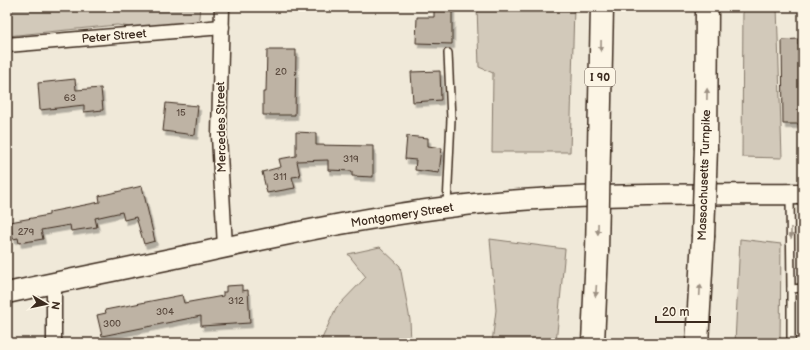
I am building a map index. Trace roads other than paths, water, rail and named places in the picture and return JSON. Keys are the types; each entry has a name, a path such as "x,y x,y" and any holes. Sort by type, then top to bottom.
{"highway":[{"name":"I 90","path":"593,343 598,252 602,7"},
{"name":"Massachusetts Turnpike","path":"697,343 706,147 707,7"}],"main road":[{"name":"Montgomery Street","path":"7,293 313,229 447,207 551,199 658,195 797,194"}],"street":[{"name":"Mercedes Street","path":"222,7 219,136 225,247"},
{"name":"Peter Street","path":"7,45 222,27"},
{"path":"54,283 54,343"}],"lane":[{"path":"447,207 451,119 448,53"},
{"path":"791,343 791,289 797,194"},
{"path":"791,289 803,288"}]}
